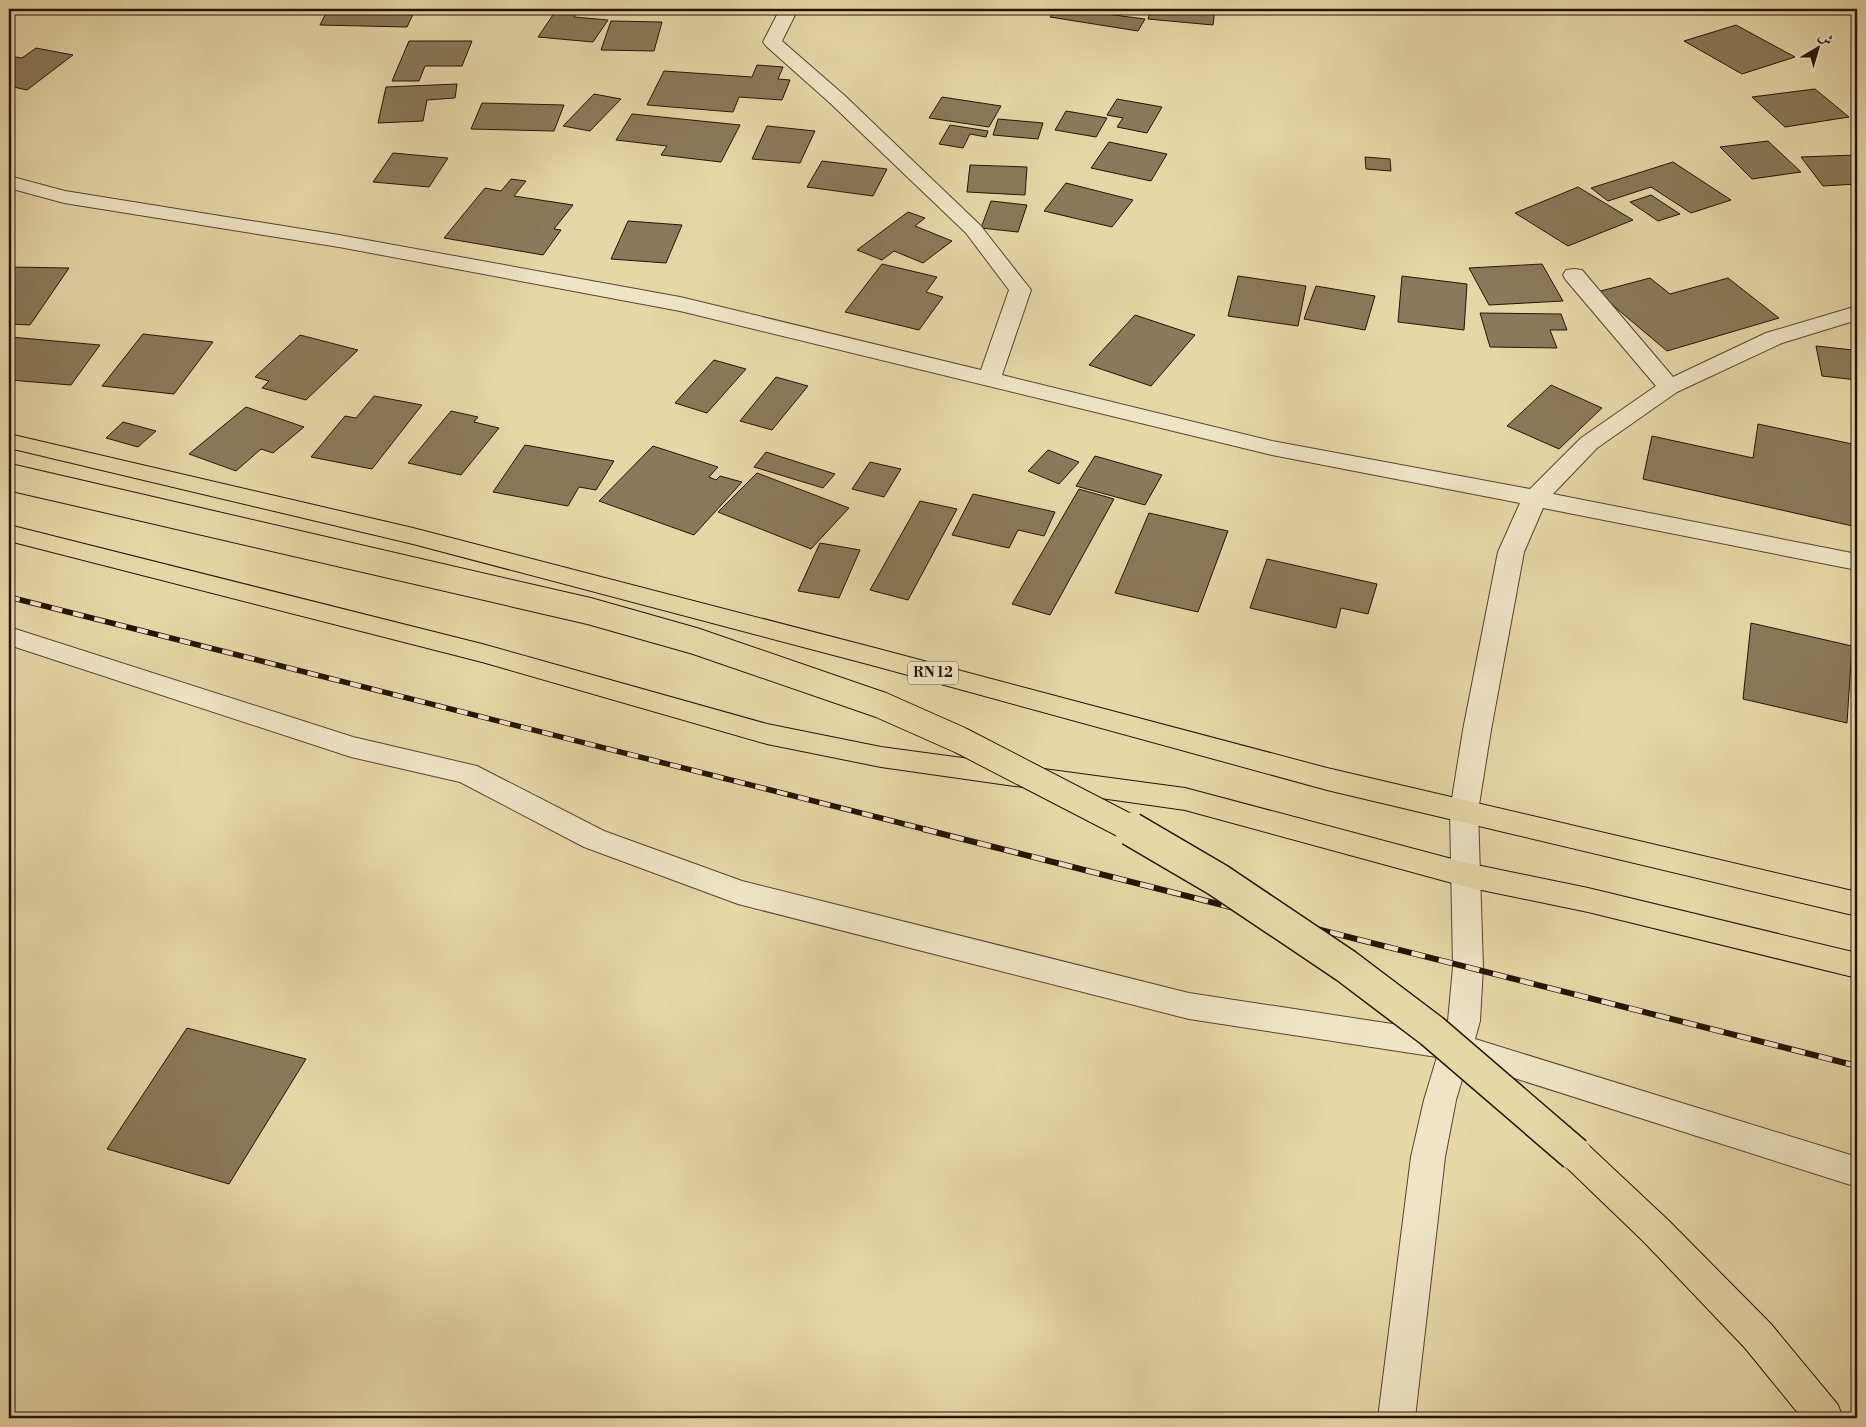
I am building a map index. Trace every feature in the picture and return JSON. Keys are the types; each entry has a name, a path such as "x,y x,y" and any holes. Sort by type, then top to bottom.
{"main road":[{"name":"RN 12","path":"9,441 412,536 884,659 1327,779 1857,904"},
{"path":"9,477 588,611 695,641 806,678 881,706 960,740 1135,831 1218,880 1346,966 1432,1032 1575,1154 1656,1231 1758,1336 1825,1418"},
{"path":"9,534 482,653 767,734 881,757 1186,799 1467,875 1588,900 1857,966"}],"street":[{"path":"789,9 772,42 837,99 973,229 1020,290 989,379"},
{"path":"9,182 64,197 339,241 680,304 1272,448 1857,562"},
{"path":"1574,275 1669,387"},
{"path":"1396,1418 1428,1157 1440,1100 1458,1047 1464,1021 1467,994 1467,875 1464,811 1477,730 1511,552 1535,498 1589,443 1669,387 1774,338 1857,314"},
{"path":"9,636 351,747 467,773 594,839 738,892 1189,1006 1458,1047 1857,1172"}],"building":[{"path":"328,9 415,10 407,27 320,25"},
{"path":"557,9 578,11 574,17 608,20 593,42 538,37"},
{"path":"642,9 749,9 747,13"},
{"path":"1056,9 1145,19 1138,31 1050,17"},
{"path":"1151,9 1215,9 1213,25 1148,19"},
{"path":"611,21 662,22 654,51 601,50"},
{"path":"1736,25 1795,57 1742,74 1684,41"},
{"path":"409,41 472,41 462,66 425,66 419,81 392,81"},
{"path":"36,48 73,55 27,90 9,86 9,56 22,58"},
{"path":"757,65 783,67 778,79 790,80 782,100 739,97 733,112 647,105 664,71 752,77"},
{"path":"457,84 455,98 427,100 423,121 378,123 386,87"},
{"path":"1815,89 1849,117 1785,127 1752,97"},
{"path":"594,94 621,99 590,131 563,126"},
{"path":"942,97 1001,106 989,127 929,118"},
{"path":"1117,99 1162,107 1147,133 1117,127 1123,118 1107,115"},
{"path":"482,103 564,105 554,131 471,129"},
{"path":"1066,111 1107,118 1096,137 1055,130"},
{"path":"632,114 740,125 721,162 661,155 667,146 616,140"},
{"path":"998,119 1043,123 1038,139 993,135"},
{"path":"950,125 988,131 986,137 970,134 963,148 939,144"},
{"path":"767,126 815,131 800,163 752,159"},
{"path":"1768,141 1801,172 1752,179 1720,147"},
{"path":"1109,142 1167,154 1151,181 1091,168"},
{"path":"393,153 448,158 429,187 373,182"},
{"path":"1857,155 1857,184 1823,186 1801,157"},
{"path":"1365,157 1390,159 1391,171 1366,169"},
{"path":"822,161 887,169 873,196 807,187"},
{"path":"1673,162 1731,200 1691,213 1651,187 1608,201 1591,188"},
{"path":"970,165 1027,167 1025,195 967,192"},
{"path":"511,179 526,181 514,196 573,205 554,229 561,230 543,255 444,238 485,188 501,191"},
{"path":"1066,183 1133,200 1112,227 1044,211"},
{"path":"1578,187 1633,220 1568,246 1515,213"},
{"path":"1651,195 1680,214 1658,221 1630,202"},
{"path":"991,201 1027,205 1018,232 981,228"},
{"path":"908,212 925,218 915,226 952,241 923,263 894,251 882,260 857,250"},
{"path":"628,221 682,225 666,263 611,259"},
{"path":"882,264 937,277 926,292 943,297 919,330 845,312"},
{"path":"1542,264 1563,301 1489,305 1469,268"},
{"path":"9,267 69,268 30,325 9,324"},
{"path":"1238,276 1306,286 1298,326 1228,316"},
{"path":"1402,276 1467,284 1464,330 1398,322"},
{"path":"1650,278 1670,294 1728,278 1779,318 1667,351 1597,292"},
{"path":"1316,286 1375,296 1365,330 1304,319"},
{"path":"1480,313 1561,314 1567,330 1550,330 1557,348 1490,347"},
{"path":"1135,315 1195,335 1151,386 1089,365"},
{"path":"143,334 213,342 174,394 102,386"},
{"path":"300,335 358,350 306,400 262,388 269,381 255,377"},
{"path":"10,337 100,345 71,385 10,380 9,382"},
{"path":"1851,343 1857,343 1857,380 1822,376 1816,346 1853,350"},
{"path":"714,360 746,369 707,413 675,403"},
{"path":"776,377 808,386 772,430 740,421"},
{"path":"1551,385 1602,408 1559,449 1507,426"},
{"path":"374,396 422,405 372,469 311,457 345,416 356,418"},
{"path":"246,407 304,427 273,453 261,449 236,471 189,454"},
{"path":"451,411 478,417 474,422 499,428 461,475 408,463"},
{"path":"123,422 156,431 138,447 106,438"},
{"path":"1758,424 1857,445 1857,527 1643,479 1652,436 1753,458"},
{"path":"525,445 614,461 596,490 579,487 568,506 493,492"},
{"path":"653,446 718,467 709,477 716,480 720,476 742,482 694,535 599,501"},
{"path":"1048,450 1079,462 1059,484 1028,471"},
{"path":"766,452 835,474 823,488 754,467"},
{"path":"1095,456 1162,475 1145,505 1076,486"},
{"path":"870,462 901,469 884,497 852,489"},
{"path":"757,473 849,508 811,549 718,512"},
{"path":"1079,489 1114,499 1050,615 1012,604"},
{"path":"973,494 1055,512 1044,536 1018,530 1009,548 952,535"},
{"path":"920,501 957,509 908,600 870,590"},
{"path":"1149,513 1228,531 1198,612 1115,593"},
{"path":"820,543 860,550 839,598 798,591"},
{"path":"1267,559 1377,584 1368,614 1341,608 1336,628 1250,608"},
{"path":"1751,623 1852,646 1847,723 1743,699"},
{"path":"187,1028 306,1059 229,1184 107,1149"}],"railway":[{"path":"9,597 928,830"},
{"path":"923,829 1857,1066"}]}
